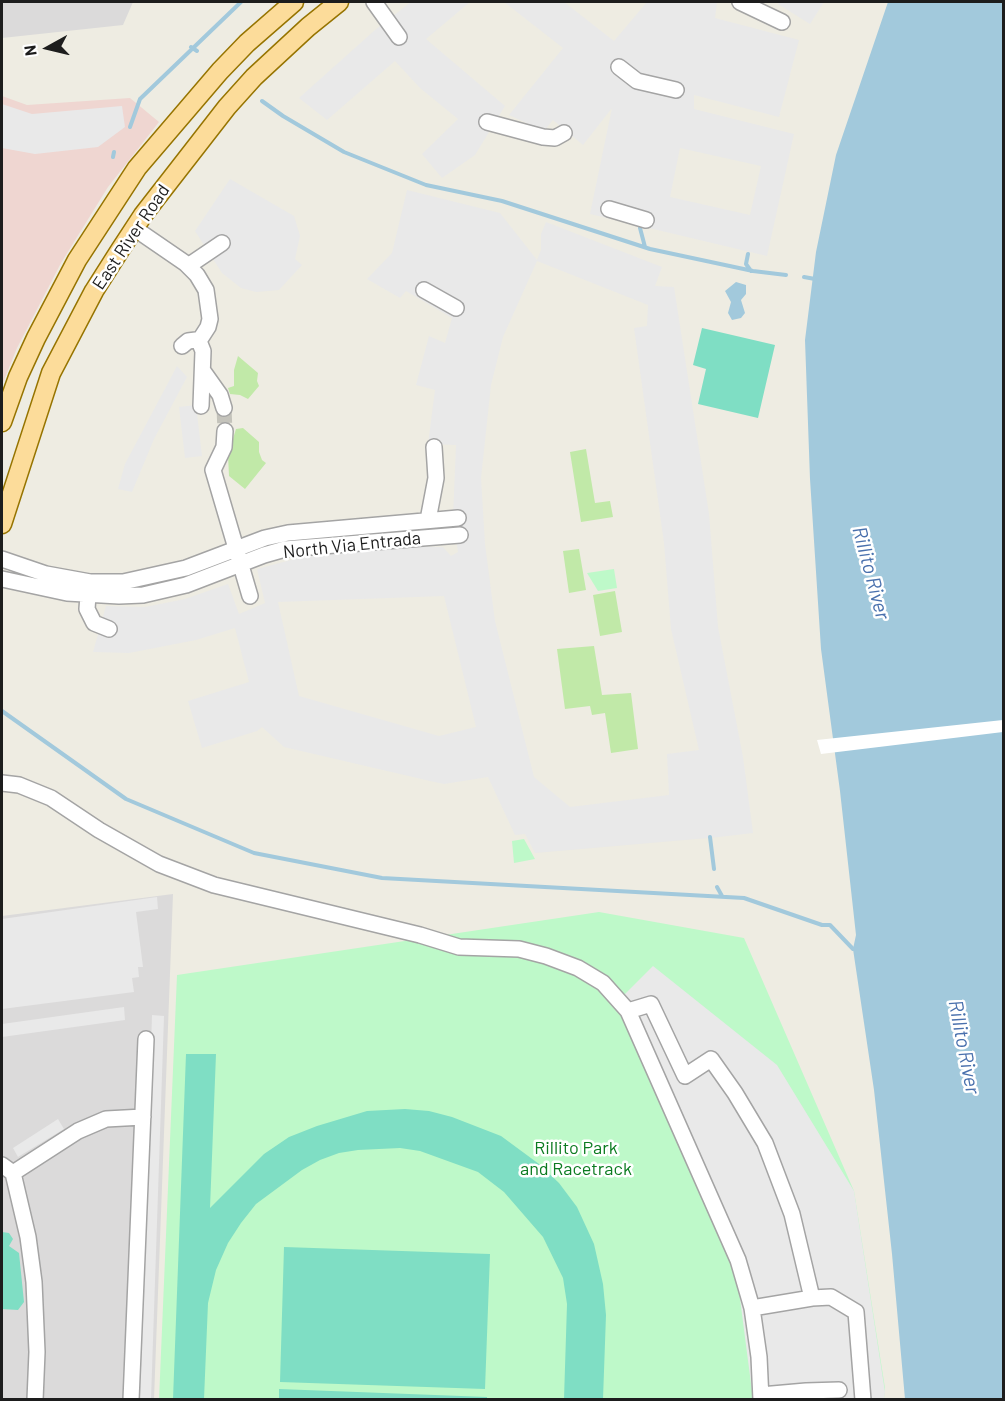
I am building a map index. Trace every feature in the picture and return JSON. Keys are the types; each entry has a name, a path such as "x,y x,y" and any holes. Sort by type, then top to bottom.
{"main road":[{"name":"East River Road","path":"2,422 18,377 36,338 77,260 137,168 220,71 247,43 294,2"},
{"name":"East River Road","path":"2,524 51,373 94,291 134,228 198,142 254,77 339,2"}],"street":[{"path":"374,2 399,37"},
{"path":"740,2 782,22"},
{"path":"619,66 638,81 676,90"},
{"path":"487,122 543,137 555,138 564,134"},
{"path":"609,209 646,220"},
{"path":"134,228 188,266 206,290 209,305 208,327 199,341"},
{"path":"188,266 222,243"},
{"path":"424,290 456,308"},
{"path":"182,346 192,340 199,341"},
{"path":"199,341 203,351 201,406"},
{"path":"203,372 220,395 224,408"},
{"path":"225,431 224,447 213,470 250,596"},
{"path":"428,520 436,478 434,447"},
{"name":"North Via Entrada","path":"2,559 46,574 90,582 123,582 186,568 265,538 288,533 458,518"},
{"name":"North Via Entrada","path":"2,579 67,593 131,596 163,592 285,549 460,535"},
{"path":"88,595 87,609 94,623 109,629"},
{"path":"2,783 19,785 51,798 99,830 159,864 214,885 420,935 459,947 519,949 578,968 603,983 628,1011 738,1260 752,1308 759,1357 761,1397 806,1391 839,1390"},
{"path":"628,1011 651,1004 685,1076 711,1059 735,1093 765,1143 792,1214 812,1298"},
{"path":"131,1400 146,1039"},
{"path":"35,1400 37,1352 34,1282 28,1237 7,1169 78,1131 106,1119 143,1117"},
{"path":"752,1308 831,1297 856,1312 863,1400"}],"shaded area":[{"path":"2,2 133,2 123,25 2,38"},
{"path":"411,2 470,2 426,39 505,106 475,155 442,178 422,154 458,119 420,88 395,61 327,120 299,98 375,30"},
{"path":"504,2 564,2 614,41 647,2 717,2 715,18 799,40 779,117 694,95 694,109 794,134 767,256 590,214 612,108 583,145 553,120 544,131 509,115 563,48","holes":["680,148 761,166 750,215 670,197"]},
{"path":"780,2 824,2 810,24 778,4"},
{"path":"2,96 27,105 130,98 159,122 108,187 61,263 17,348 2,385"},
{"path":"2,104 32,114 122,106 125,127 98,147 35,154 2,148"},
{"path":"230,179 294,216 300,236 295,259 302,265 279,290 256,292 241,288 222,273 195,231"},
{"path":"407,190 500,213 537,260 541,250 541,234 546,222 662,267 655,286 674,287 709,514 718,627 743,757 753,833 535,853 525,834 515,835 488,777 444,784 430,781 284,747 262,727 257,731 202,748 188,701 249,682 235,628 196,640 129,653 93,652 106,606 145,607 185,599 228,584 239,614 265,603 257,569 306,556 410,546 443,547 451,556 458,552 453,518 456,445 428,444 435,390 416,385 429,336 445,343 452,318 406,291 400,298 367,279 392,253","holes":["537,261 648,305 647,326 634,328 664,543 671,629 699,750 667,754 669,795 570,807 534,777 495,621 485,544 481,478 491,385 503,337","444,596 476,727 439,736 299,696 278,602"]},
{"path":"177,366 187,377 154,439 132,492 118,489 125,464"},
{"path":"196,405 202,456 185,458 179,407"},
{"path":"173,894 154,1399 2,1399 2,916"},
{"path":"157,897 158,909 136,912 143,967 138,967 139,977 132,978 134,992 2,1009 2,919"},
{"path":"653,966 777,1065 854,1191 885,1392 884,1399 753,1399 736,1268 616,1003"},
{"path":"124,1007 125,1020 2,1037 2,1024"},
{"path":"152,1015 164,1016 151,1399 140,1400"},
{"path":"58,1119 64,1129 18,1157 13,1148"}],"green space":[{"path":"702,328 775,345 758,418 698,404 706,369 693,365"},
{"path":"238,356 258,373 259,386 248,399 230,394 228,388 234,386 234,370"},
{"path":"243,428 259,442 259,452 266,463 245,489 229,476 228,455 236,429"},
{"path":"586,449 595,503 610,501 613,517 581,522 570,452"},
{"path":"579,549 586,590 569,593 563,551"},
{"path":"614,569 617,588 598,591 587,573"},
{"path":"615,591 622,632 600,636 593,595"},
{"path":"594,646 602,695 631,693 638,749 611,753 605,713 592,715 590,706 565,709 557,649"},
{"path":"524,839 535,859 514,863 512,841"},
{"name":"Rillito Park and Racetrack","path":"599,912 744,938 854,1191 885,1388 884,1399 159,1400 177,975"},
{"path":"186,1054 216,1054 210,1208 264,1154 289,1137 367,1111 405,1109 429,1111 452,1117 501,1136 539,1164 559,1183 577,1207 594,1244 603,1284 606,1315 603,1399 564,1399 567,1304 563,1278 543,1237 504,1192 478,1172 420,1151 400,1148 358,1150 339,1153 320,1160 302,1170 256,1204 228,1243 216,1270 208,1303 204,1399 173,1399"},
{"path":"2,1232 9,1233 13,1239 9,1246 19,1253 24,1302 18,1310 2,1309"},
{"path":"284,1247 490,1254 485,1389 280,1382"},
{"path":"279,1389 487,1397 487,1399 279,1400"}],"water":[{"name":"Rillito River","path":"888,2 1003,2 1003,1399 905,1399 874,1090 853,949 856,935 821,649 810,479 805,340 816,252 836,155"},
{"path":"736,282 746,285 746,294 741,300 745,313 741,318 732,320 728,313 731,302 725,291"}],"pier":[{"path":"1003,720 1003,732 821,754 817,740"}],"waterway":[{"path":"130,127 140,99 241,2"},
{"path":"191,47 197,51"},
{"path":"262,101 344,152 426,185 502,201 650,249 753,271 786,275"},
{"path":"113,157 114,152"},
{"path":"640,228 645,247"},
{"path":"748,254 746,264 751,271"},
{"path":"804,277 815,279"},
{"path":"2,711 126,799 254,853 382,878 744,898 822,925 830,925 855,949"},
{"path":"710,837 714,869"},
{"path":"717,887 722,896"}],"tunnel":[{"path":"224,408 225,431"}]}
